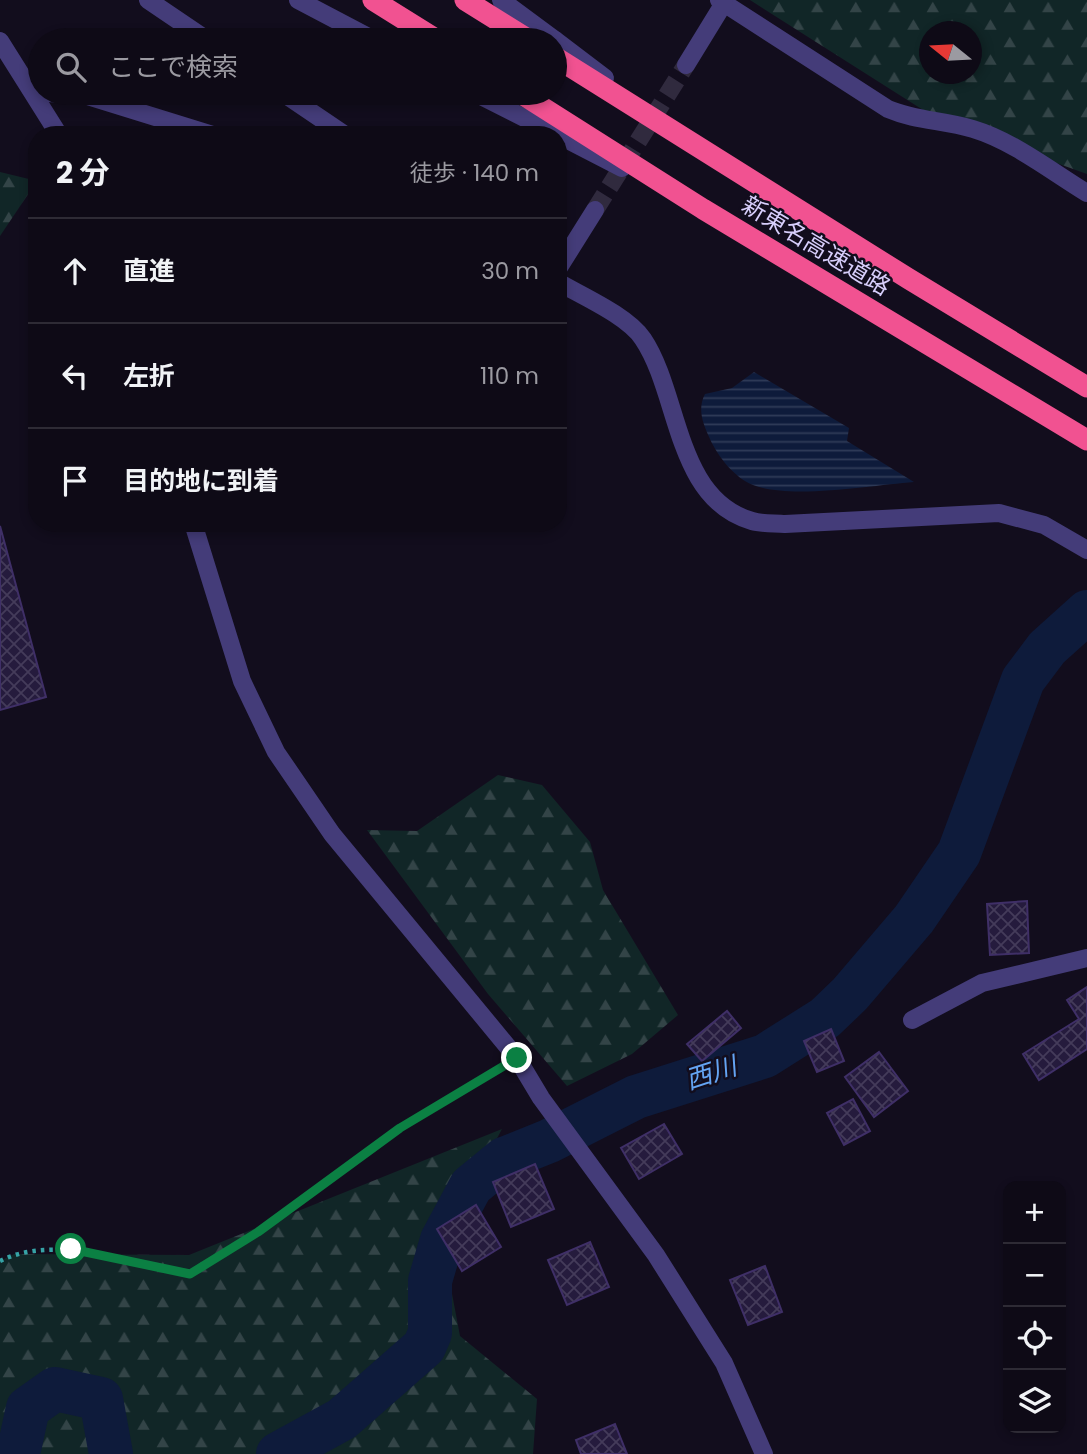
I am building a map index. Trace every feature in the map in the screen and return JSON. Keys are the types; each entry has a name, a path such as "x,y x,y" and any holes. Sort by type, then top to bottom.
{"highway":[{"path":"373,0 417,28"},
{"path":"465,0 510,28"},
{"name":"新東名高速道路","path":"567,65 1087,387"},
{"name":"新東名高速道路","path":"539,105 703,209 1087,440"}],"street":[{"path":"148,0 189,28"},
{"path":"298,0 351,28"},
{"path":"501,0 539,28"},
{"path":"686,65 722,1 888,109 907,117 962,126 996,138 1087,192"},
{"path":"0,41 28,77"},
{"path":"567,49 679,135"},
{"path":"46,105 55,126"},
{"path":"116,105 184,126"},
{"path":"301,105 332,126"},
{"path":"499,105 540,126"},
{"path":"567,140 703,209"},
{"path":"567,255 595,210"},
{"path":"567,287 608,310 641,335 656,361 686,455 702,484 726,506 752,521 785,524 999,513 1044,525 1087,550"},
{"path":"196,532 242,681 276,752 340,845 517,1058 541,1098 656,1255 724,1363 764,1454"},
{"path":"912,1020 982,982 1087,958"}],"path":[{"path":"0,1261 14,1254 71,1249 190,1274 258,1232 400,1128 517,1058"}],"green space":[{"path":"750,0 1087,0 1087,174 942,122"},
{"path":"0,172 28,179 28,194 0,236"},
{"path":"498,775 542,785 590,842 603,890 678,1015 632,1054 567,1086 488,994 367,830 417,831"},
{"path":"502,1129 442,1241 460,1336 537,1399 533,1454 0,1454 0,1261 14,1254 189,1255"}],"water":[{"path":"754,372 849,428 847,441 914,482 832,490 788,491 746,482 722,460 713,446 703,422 701,405 705,394 732,388"}],"building":[{"path":"0,526 46,697 0,710"},
{"path":"1027,901 1029,953 990,955 987,904"},
{"path":"1087,987 1087,1049 1039,1080 1023,1054 1079,1019 1067,1000"},
{"path":"727,1011 741,1028 702,1061 687,1044"},
{"path":"831,1029 844,1061 817,1072 804,1041"},
{"path":"879,1052 908,1091 874,1117 845,1077"},
{"path":"853,1099 870,1131 844,1145 827,1113"},
{"path":"664,1124 682,1154 639,1179 621,1148"},
{"path":"535,1164 554,1209 511,1227 493,1182"},
{"path":"476,1205 501,1247 462,1271 437,1229"},
{"path":"590,1242 609,1287 567,1305 548,1260"},
{"path":"765,1266 782,1312 748,1325 730,1280"},
{"path":"615,1424 627,1454 581,1454 576,1440"}],"waterway":[{"name":"西川","path":"278,1454 342,1419 424,1347 430,1333 430,1281 442,1240 471,1186 504,1159 549,1141 636,1097 765,1056 825,1018 850,994 914,919 959,853 1023,680 1047,648 1087,612"},
{"name":"西川","path":"18,1454 28,1408 55,1389 101,1399 111,1454"}],"tunnel":[{"path":"595,210 686,65"}],"route":[{"path":"71,1249 190,1274 258,1232 400,1128 517,1058"}]}
